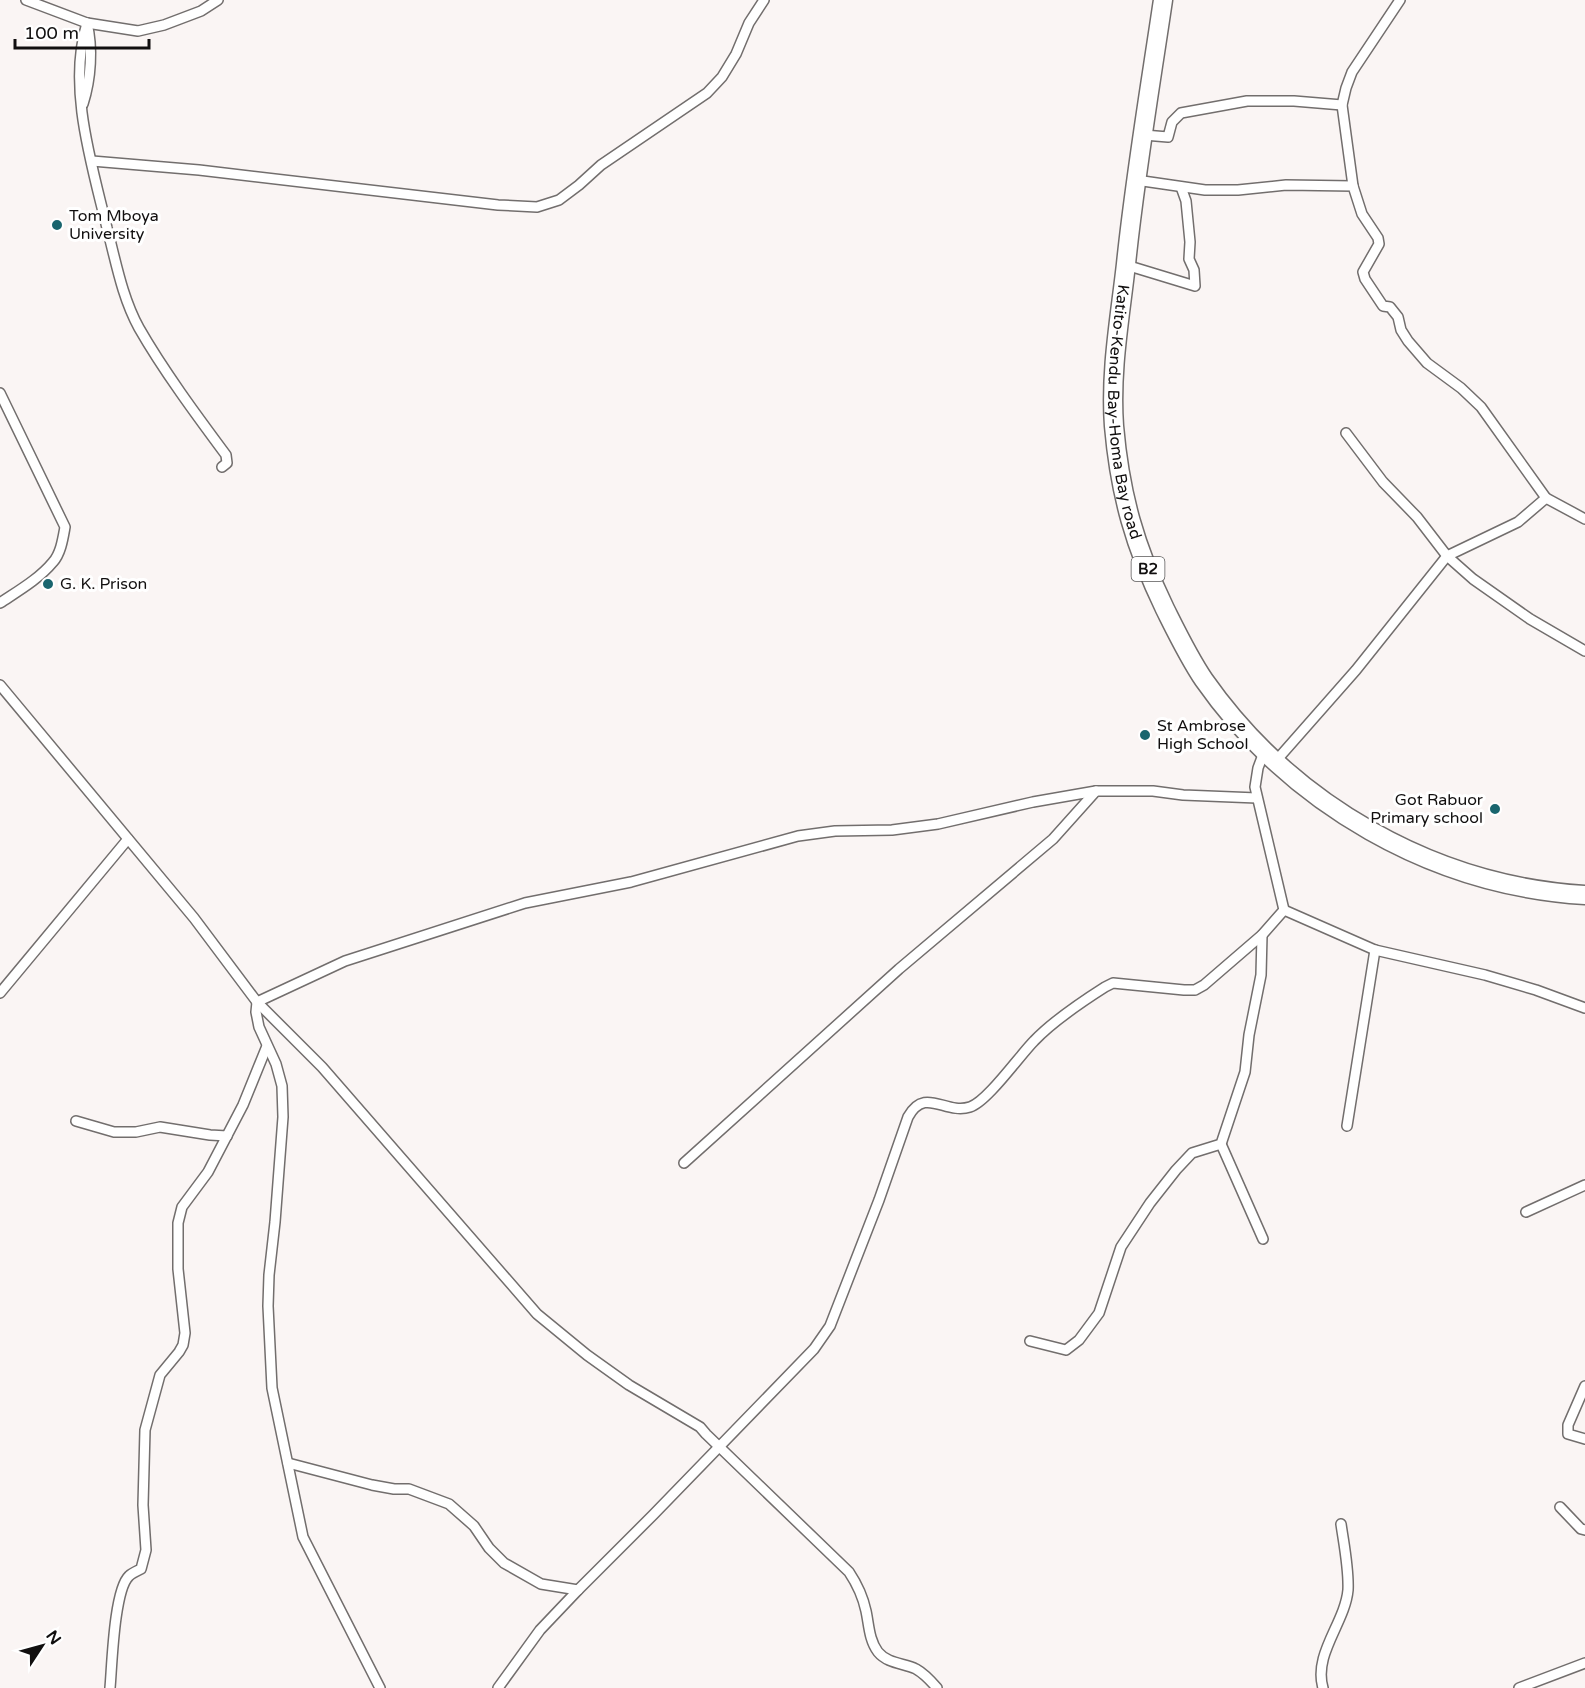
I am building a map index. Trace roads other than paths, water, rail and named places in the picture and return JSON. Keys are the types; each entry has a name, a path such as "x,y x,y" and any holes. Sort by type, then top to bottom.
{"highway":[{"name":"Katito-Kendu Bay-Homa Bay road","path":"1163,0 1118,318 1114,379 1114,424 1120,481 1132,530 1159,596 1187,653 1220,701 1241,728 1302,786 1356,823 1391,843 1435,862 1514,885 1559,894 1585,895"}],"street":[{"path":"26,0 87,23 138,31 164,25 201,11 218,0"},
{"path":"92,161 199,170 498,205 537,207 559,200 601,165 707,93 722,77 736,54 749,23 764,0"},
{"path":"1400,0 1352,72 1342,105 1353,186 1362,214 1378,238 1379,244 1363,272 1365,279 1383,306 1390,307 1398,316 1404,336 1427,363 1461,388 1481,407 1546,498 1585,519"},
{"path":"87,23 82,36 79,78 84,139 92,161 121,283 134,317 155,352 226,455 227,463 222,467"},
{"path":"1144,135 1168,137 1172,122 1181,113 1247,100 1342,105"},
{"path":"1136,180 1205,190 1238,190 1286,185 1353,186"},
{"path":"1126,265 1195,286 1194,270 1189,259 1190,242 1186,201 1180,187"},
{"path":"0,393 65,527 61,546 54,561 32,581 0,603"},
{"path":"1346,434 1383,483 1417,517 1447,556 1504,602 1585,651"},
{"path":"1284,910 1257,798 1255,778 1270,757 1356,670 1447,556 1518,522 1546,498"},
{"path":"0,685 194,918 257,1002 322,1067 537,1314 586,1355 621,1379 700,1426 849,1572 857,1585 866,1610 871,1637 879,1653 889,1660 914,1668 924,1674 937,1688"},
{"path":"257,1002 345,961 525,903 632,882 798,836 835,831 892,830 938,824 1033,802 1096,791 1153,791 1183,795 1257,798"},
{"path":"684,1163 899,969 1053,839 1096,791"},
{"path":"0,993 128,839"},
{"path":"498,1688 540,1630 814,1349 830,1326 914,1107 930,1102 958,1108 970,1107 982,1100 1036,1039 1113,983 1195,990 1204,985 1262,935 1284,910"},
{"path":"1284,910 1375,950 1485,975 1585,1008"},
{"path":"1262,935 1261,975 1249,1035 1245,1072 1221,1144 1263,1239"},
{"path":"1347,1126 1375,950"},
{"path":"257,1002 256,1012 282,1086 283,1117 269,1275 269,1348 272,1388 303,1537 380,1688"},
{"path":"111,1688 113,1641 122,1589 128,1577 141,1569 146,1550 143,1505 145,1430 160,1375 179,1352 184,1339 178,1269 180,1215 182,1207 207,1172 243,1105 267,1046"},
{"path":"76,1121 114,1132 136,1132 160,1127 227,1136"},
{"path":"1030,1341 1066,1350 1079,1340 1099,1313 1121,1248 1150,1203 1192,1153 1221,1144"},
{"path":"1526,1212 1585,1185"},
{"path":"1585,1386 1568,1425 1568,1434 1585,1439"},
{"path":"288,1463 372,1485 409,1489 449,1504 474,1526 489,1548 504,1563 541,1584 578,1590"},
{"path":"1560,1507 1581,1529 1585,1530"},
{"path":"1323,1688 1322,1666 1348,1590 1341,1524"},
{"path":"1519,1688 1585,1664"}],"place":[{"name":"Tom Mboya University","path":"57,225"},
{"name":"G. K. Prison","path":"48,584"},
{"name":"St Ambrose High School","path":"1145,735"},
{"name":"Got Rabuor Primary school","path":"1495,809"}]}
